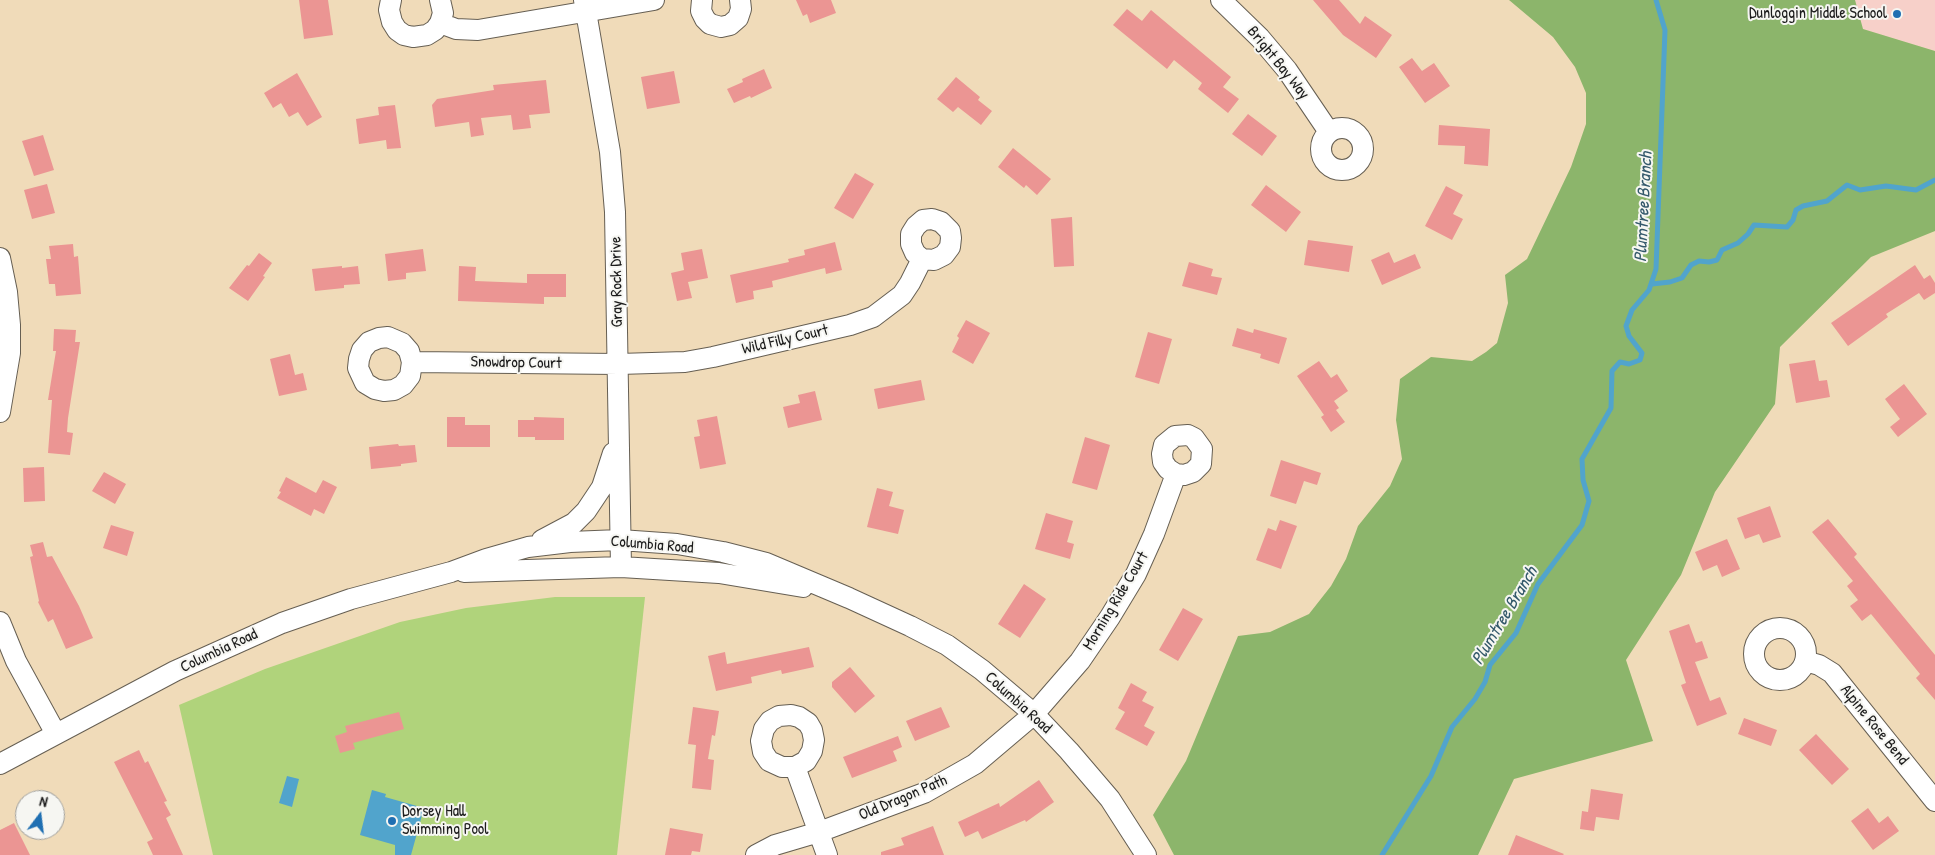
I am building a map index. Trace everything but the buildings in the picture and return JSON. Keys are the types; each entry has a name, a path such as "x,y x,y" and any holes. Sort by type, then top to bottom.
{"street":[{"path":"391,0 389,10 392,22 397,30 404,35 413,37 427,35 435,30 440,23 442,13 440,0"},
{"path":"440,23 456,29 478,30 584,6 654,0"},
{"path":"700,1 701,11 705,19 710,24 721,27 730,25 738,18 742,9 740,0"},
{"name":"Bright Bay Way","path":"1221,0 1260,38 1287,70 1329,132"},
{"name":"Gray Rock Drive","path":"584,6 610,152 615,212 622,566"},
{"path":"0,258 7,292 10,353 0,412"},
{"name":"Wild Filly Court","path":"619,364 694,360 850,325 873,317 902,295 922,259"},
{"name":"Snowdrop Court","path":"412,362 619,364"},
{"path":"528,546 574,523 586,511 602,487 618,439"},
{"name":"Morning Ride Court","path":"1034,714 1080,661 1136,574 1154,534 1176,474"},
{"name":"Columbia Road","path":"0,764 175,671 282,623 351,599 451,572 528,546 620,540 677,544 766,563 849,598 910,626 947,646 982,670 1034,714 1110,799 1146,855"},
{"name":"Columbia Road","path":"451,572 622,566 719,573 802,587 849,598"},
{"path":"0,622 16,661 56,734"},
{"name":"Alpine Rose Bend","path":"1805,661 1819,665 1832,673 1935,801"},
{"name":"Old Dragon Path","path":"756,855 775,845 819,832 924,793 976,764 1034,714"},
{"path":"795,767 827,855"}],"shaded area":[{"name":"Dunloggin Middle School","path":"1855,0 1935,0 1935,51 1863,29"}],"green space":[{"path":"1509,0 1855,0 1863,29 1935,51 1935,231 1871,257 1780,347 1775,404 1715,492 1681,575 1626,660 1653,741 1514,779 1478,855 1174,855 1153,815 1186,761 1238,636 1270,632 1309,614 1331,586 1346,559 1358,526 1390,486 1402,459 1396,420 1400,379 1431,357 1472,361 1497,343 1508,303 1505,275 1527,259 1571,167 1586,124 1586,93 1575,67 1553,37"},
{"path":"555,597 645,597 617,855 213,855 179,705 265,669 400,622 466,608"}],"water":[{"path":"287,776 299,779 292,807 279,803"},
{"name":"Dorsey Hall Swimming Pool","path":"372,790 386,794 385,797 424,808 411,855 395,855 395,845 360,835"}],"waterway":[{"name":"Plumtree Branch","path":"1382,855 1431,776 1452,727 1475,699 1485,682 1490,665 1516,633 1538,584 1582,525 1589,501 1583,480 1582,459 1611,408 1612,371 1620,362 1629,364 1640,360 1642,353 1629,336 1626,326 1632,310 1649,290 1656,269 1665,30 1656,0"},
{"path":"1652,284 1670,282 1682,278 1691,265 1699,261 1709,262 1717,260 1722,250 1738,243 1754,225 1787,227 1793,220 1796,210 1803,206 1827,201 1847,185 1860,190 1886,186 1916,190 1935,180"}],"place":[{"name":"Dunloggin Middle School","path":"1897,14"},
{"name":"Dorsey Hall Swimming Pool","path":"392,821"}]}
